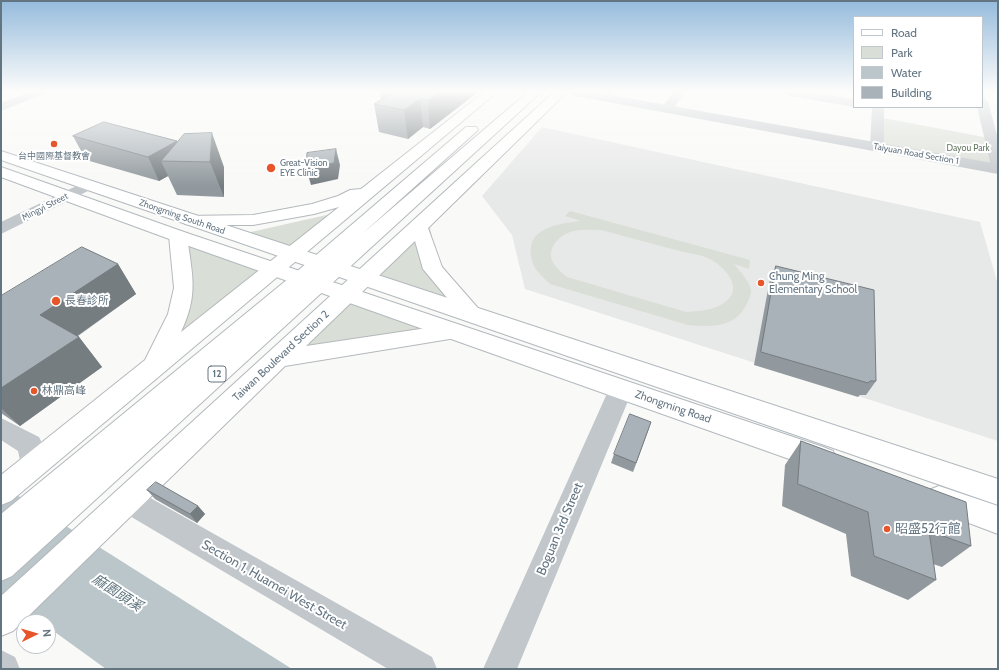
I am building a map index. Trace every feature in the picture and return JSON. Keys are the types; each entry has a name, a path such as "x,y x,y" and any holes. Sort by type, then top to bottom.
{"main road":[{"path":"1,492 275,269 292,253 453,123"},
{"name":"12","path":"1,565 97,480 482,123"},
{"name":"12","path":"1,533 61,481 319,273 498,123"},
{"name":"Taiwan Boulevard Section 2","path":"1,619 527,123"},
{"name":"Zhongming South Road","path":"1,155 89,185 275,269 319,273 356,285"},
{"path":"153,369 179,314 184,288 184,228 253,220 314,209 344,200 398,169"},
{"name":"Zhongming South Road","path":"1,172 67,195 184,228 292,253 319,273"},
{"path":"419,226 433,269 470,312"},
{"path":"356,285 470,312 998,492"},
{"name":"Zhongming Road","path":"356,285 454,332 847,467"},
{"path":"278,359 454,332"},
{"path":"915,491 998,520"}],"street":[{"name":"Taiyuan Road Section 1","path":"746,123 998,169"},
{"path":"877,147 878,123"},
{"path":"992,126 998,166"},
{"name":"Mingyi Street","path":"1,229 89,185"},
{"name":"Boguan 3rd Street","path":"500,669 621,389"},
{"path":"1,428 30,445 34,466"},
{"name":"Section 1, Huamei West Street","path":"128,500 420,669"}],"shaded area":[{"name":"Chung Ming Elementary School","path":"542,127 980,222 998,285 998,441 525,289 512,235 482,196"}],"green space":[{"name":"Dayou Park","path":"883,123 911,123 984,137 995,167 881,146"},
{"path":"570,211 750,260 749,269 734,264 750,286 750,297 740,314 734,319 720,325 713,326 688,325 550,284 534,266 531,254 532,244 536,236 542,231 561,224 581,221 565,216","holes":["601,230 708,258 718,264 728,274 733,285 731,296 727,301 717,307 686,312 567,277 555,266 551,258 552,248 556,241 561,237 574,231"]},
{"path":"340,212 292,249 242,234"},
{"path":"429,223 436,257 451,277 462,304 373,274"},
{"path":"183,242 265,271 166,353"},
{"path":"350,301 437,330 289,354"}],"water":[{"name":"麻園頭溪","path":"1,485 292,669 106,669 56,633 56,614 30,614 1,593"}],"building":[{"path":"101,123 109,123 177,141 148,157 73,136"},
{"path":"212,133 210,162 161,161 184,134"},
{"path":"336,149 334,163 306,168 307,153"},
{"path":"82,247 118,264 40,315 79,337 1,388 1,296"},
{"path":"776,266 874,290 876,381 870,381 868,383 761,352"},
{"path":"630,414 651,422 636,463 614,454"},
{"path":"801,441 966,502 971,546 929,531 936,580 874,556 868,512 798,484"},
{"path":"156,482 198,506 190,514 147,490"}],"place":[{"name":"台中國際基督教會","path":"54,144"},
{"name":"Great-Vision EYE Clinic","path":"271,168"},
{"name":"Chung Ming Elementary School","path":"761,283"},
{"name":"長春診所","path":"56,301"},
{"name":"林鼎高峰","path":"34,391"},
{"name":"昭盛52行館","path":"887,529"}]}
